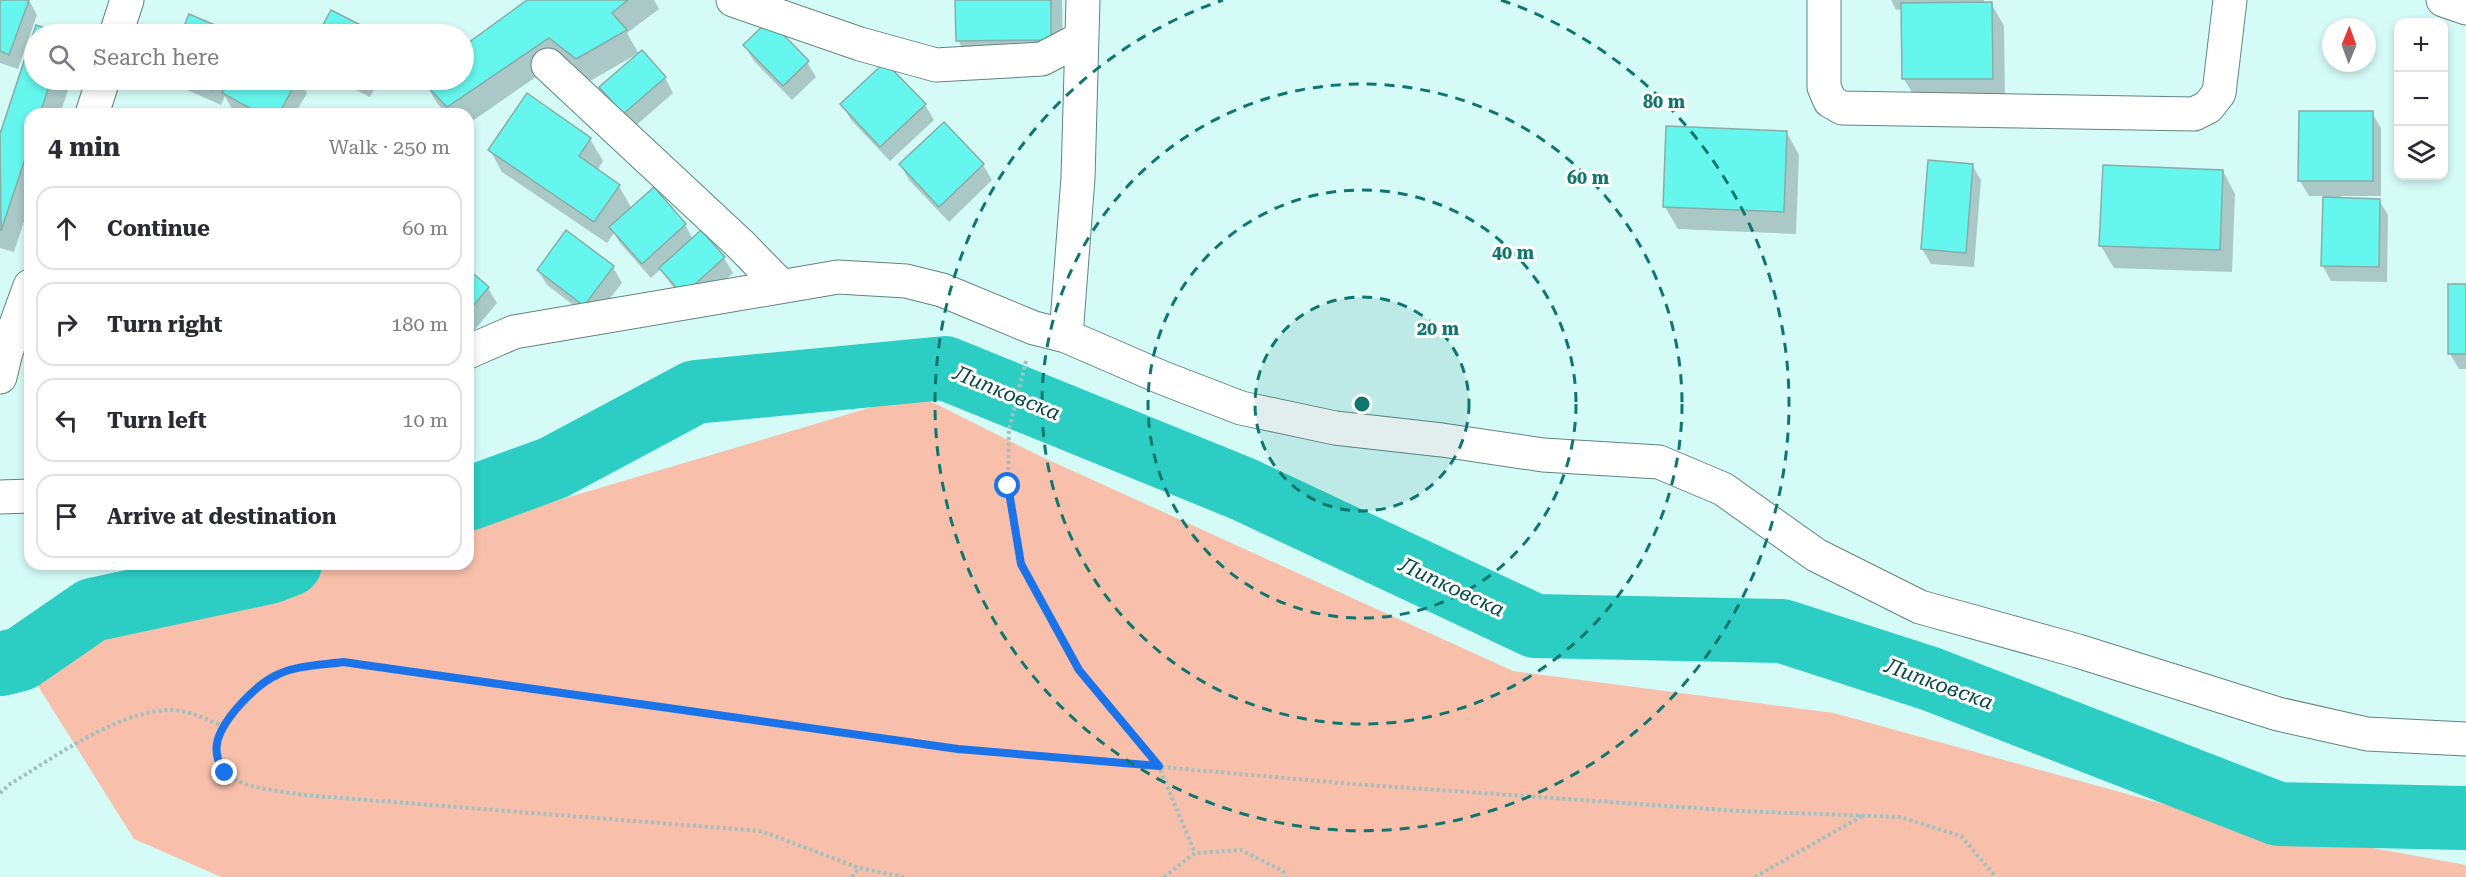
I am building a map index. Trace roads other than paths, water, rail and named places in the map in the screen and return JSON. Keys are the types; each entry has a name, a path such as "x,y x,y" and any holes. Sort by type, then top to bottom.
{"street":[{"path":"120,24 127,0"},
{"path":"733,0 860,44 936,65 1042,59 1082,38"},
{"path":"1066,336 1078,178 1083,0"},
{"path":"1824,0 1824,87 1830,101 1842,108 2194,114 2208,107 2219,93 2230,0"},
{"path":"2443,0 2466,8"},
{"path":"548,65 740,244 781,286"},
{"path":"94,108 100,90"},
{"path":"474,349 514,332 781,286 838,277 906,281 942,290 1034,328 1066,336 1163,378 1241,408 1335,428 1442,440 1543,455 1659,462 1723,489 1816,555 1920,607 2078,651 2278,714 2367,734 2466,739"},
{"path":"0,377 6,352 24,302"},
{"path":"0,497 24,496"}],"waterway":[{"name":"Липковска","path":"474,497 553,468 695,392 945,368 1243,489 1535,626 1782,631 1931,679 2278,814 2466,818"},
{"name":"Липковска","path":"0,664 21,659 92,610 274,570"}]}
